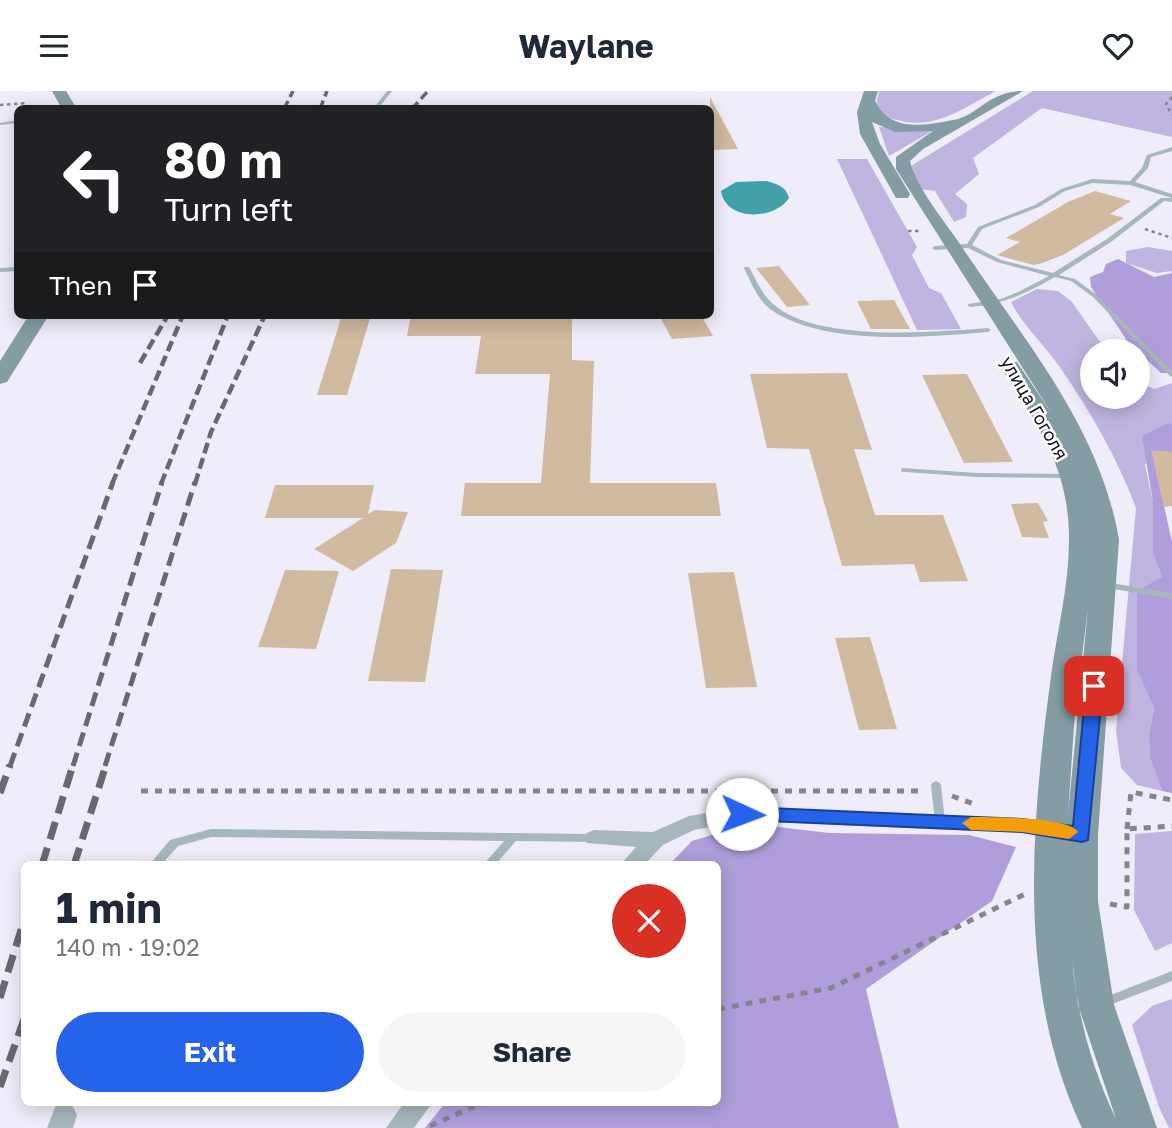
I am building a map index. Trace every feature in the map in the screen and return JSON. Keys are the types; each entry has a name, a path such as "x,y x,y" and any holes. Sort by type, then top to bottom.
{"street":[{"path":"46,91 61,96"},
{"path":"895,165 910,151 1016,91"},
{"path":"869,96 878,120 892,125 926,128 964,120"},
{"path":"634,861 656,840 689,823 742,814 940,822 1065,832 1103,584 1107,540 1103,503 1096,477 1080,441 980,304 952,247 895,165 872,143 864,109 869,96"},
{"name":"улица Гоголя","path":"980,304 988,330 1057,440 1073,476 1080,535 1065,832 1049,897 1078,1005 1138,1128"},
{"path":"0,347 18,319"},
{"path":"0,378 37,319"},
{"path":"594,838 656,840"},
{"name":"улица Гоголя","path":"1078,1005 1077,1075 1101,1128"},
{"path":"399,1128 417,1106"}],"lane":[{"path":"378,105 390,91"},
{"path":"1131,183 1146,168 1149,156 1172,149"},
{"path":"952,247 980,228 1037,206 1063,190 1092,181 1131,183 1172,198"},
{"path":"980,304 1003,300 1054,273 1131,225 1163,199 1172,198"},
{"path":"952,247 1073,280 1095,296 1172,375"},
{"path":"747,268 760,294 771,307 820,329 854,333 988,330"},
{"path":"905,470 977,475 1073,476"},
{"path":"1077,580 1172,596"},
{"path":"936,788 940,822"},
{"path":"158,861 174,843 211,833 594,838"},
{"path":"492,861 512,838"},
{"path":"1078,1005 1172,976"}],"path":[{"path":"1172,97 1167,104 1172,115"},
{"path":"0,106 27,103"},
{"path":"1131,225 1172,239"},
{"path":"141,791 936,788 985,808"},
{"path":"1126,907 1127,829 1131,792 1172,800"},
{"path":"1127,829 1172,826"},
{"path":"721,1008 831,988 1021,893"},
{"path":"426,1128 475,1106"}],"shaded area":[{"path":"879,91 996,91 940,119 912,123 879,114 876,105"},
{"path":"1033,91 1172,91 1172,137 1042,108 973,158 979,174 955,194 967,204 966,217 954,222 935,191 919,189 909,167"},
{"path":"879,127 934,130 889,156"},
{"path":"837,159 867,159 917,247 912,255 929,288 941,293 961,329 917,330"},
{"path":"1148,247 1172,251 1172,271 1157,273 1126,263 1126,251"},
{"path":"1118,259 1154,277 1172,273 1172,373 1161,373 1150,363 1150,339 1126,339 1091,287 1090,277 1103,272 1106,264"},
{"path":"1037,289 1058,291 1072,302 1098,339 1080,339 1080,398 1059,366 1021,319 1011,302"},
{"path":"1172,383 1172,424 1168,424 1145,465 1153,502 1153,554 1162,577 1137,669 1154,708 1149,735 1150,758 1162,791 1137,785 1121,768 1116,730 1136,508 1087,409 1150,409 1150,387 1154,389"},
{"path":"1168,423 1172,424 1172,452 1152,451 1172,542 1172,793 1162,791 1150,758 1149,735 1154,708 1137,670 1137,591 1162,577 1153,554 1153,502 1142,436"},
{"path":"778,827 829,833 969,835 1016,847 992,901 866,989 899,1128 425,1128 443,1106 721,1106 721,861 673,861 692,841 735,828"},
{"path":"1172,831 1172,943 1155,951 1134,910 1135,834"},
{"path":"1172,999 1172,1128 1169,1128 1159,1107 1132,1025 1152,1006"}],"water":[{"path":"766,181 783,188 789,198 773,211 763,214 741,213 725,201 721,191 736,182"}],"building":[{"path":"710,97 738,149 714,150 714,105 710,105"},
{"path":"1095,191 1131,201 1110,214 1124,218 1063,255 1042,263 1034,265 997,255 1020,242 1006,238 1068,202"},
{"path":"779,266 810,305 787,307 756,268"},
{"path":"894,300 910,329 871,329 857,301"},
{"path":"341,319 370,319 347,395 317,395"},
{"path":"410,319 572,319 572,360 594,361 590,483 716,483 721,516 461,516 465,483 541,483 550,374 475,374 481,336 407,336"},
{"path":"661,319 703,319 713,336 672,339"},
{"path":"847,373 872,450 854,449 875,515 943,515 968,581 920,582 914,564 842,566 809,449 767,448 750,374"},
{"path":"967,374 1013,462 964,463 922,375"},
{"path":"1151,450 1172,452 1172,506 1164,507"},
{"path":"275,485 374,485 368,514 375,510 408,512 396,543 353,571 314,549 363,518 265,518"},
{"path":"1038,503 1048,521 1043,522 1049,538 1022,537 1011,504"},
{"path":"391,569 443,570 425,682 368,681"},
{"path":"285,570 339,571 316,649 258,647"},
{"path":"734,572 757,687 706,688 688,573"},
{"path":"870,637 897,729 859,730 835,638"}],"railway":[{"path":"286,105 293,91"},
{"path":"322,105 327,91"},
{"path":"416,105 428,91"},
{"path":"140,363 166,319"},
{"path":"112,484 181,319"},
{"path":"161,484 226,319"},
{"path":"195,484 211,432 263,319"},
{"path":"10,766 113,482"},
{"path":"73,766 162,482"},
{"path":"105,766 195,482"},
{"path":"0,793 10,765"},
{"path":"43,861 73,765"},
{"path":"75,861 106,765"},
{"path":"0,998 21,930"},
{"path":"0,1087 21,1028"}],"slow traffic":[{"path":"971,823 1022,825 1069,832"}],"route":[{"path":"742,814 1022,825 1082,835 1094,686"}]}
